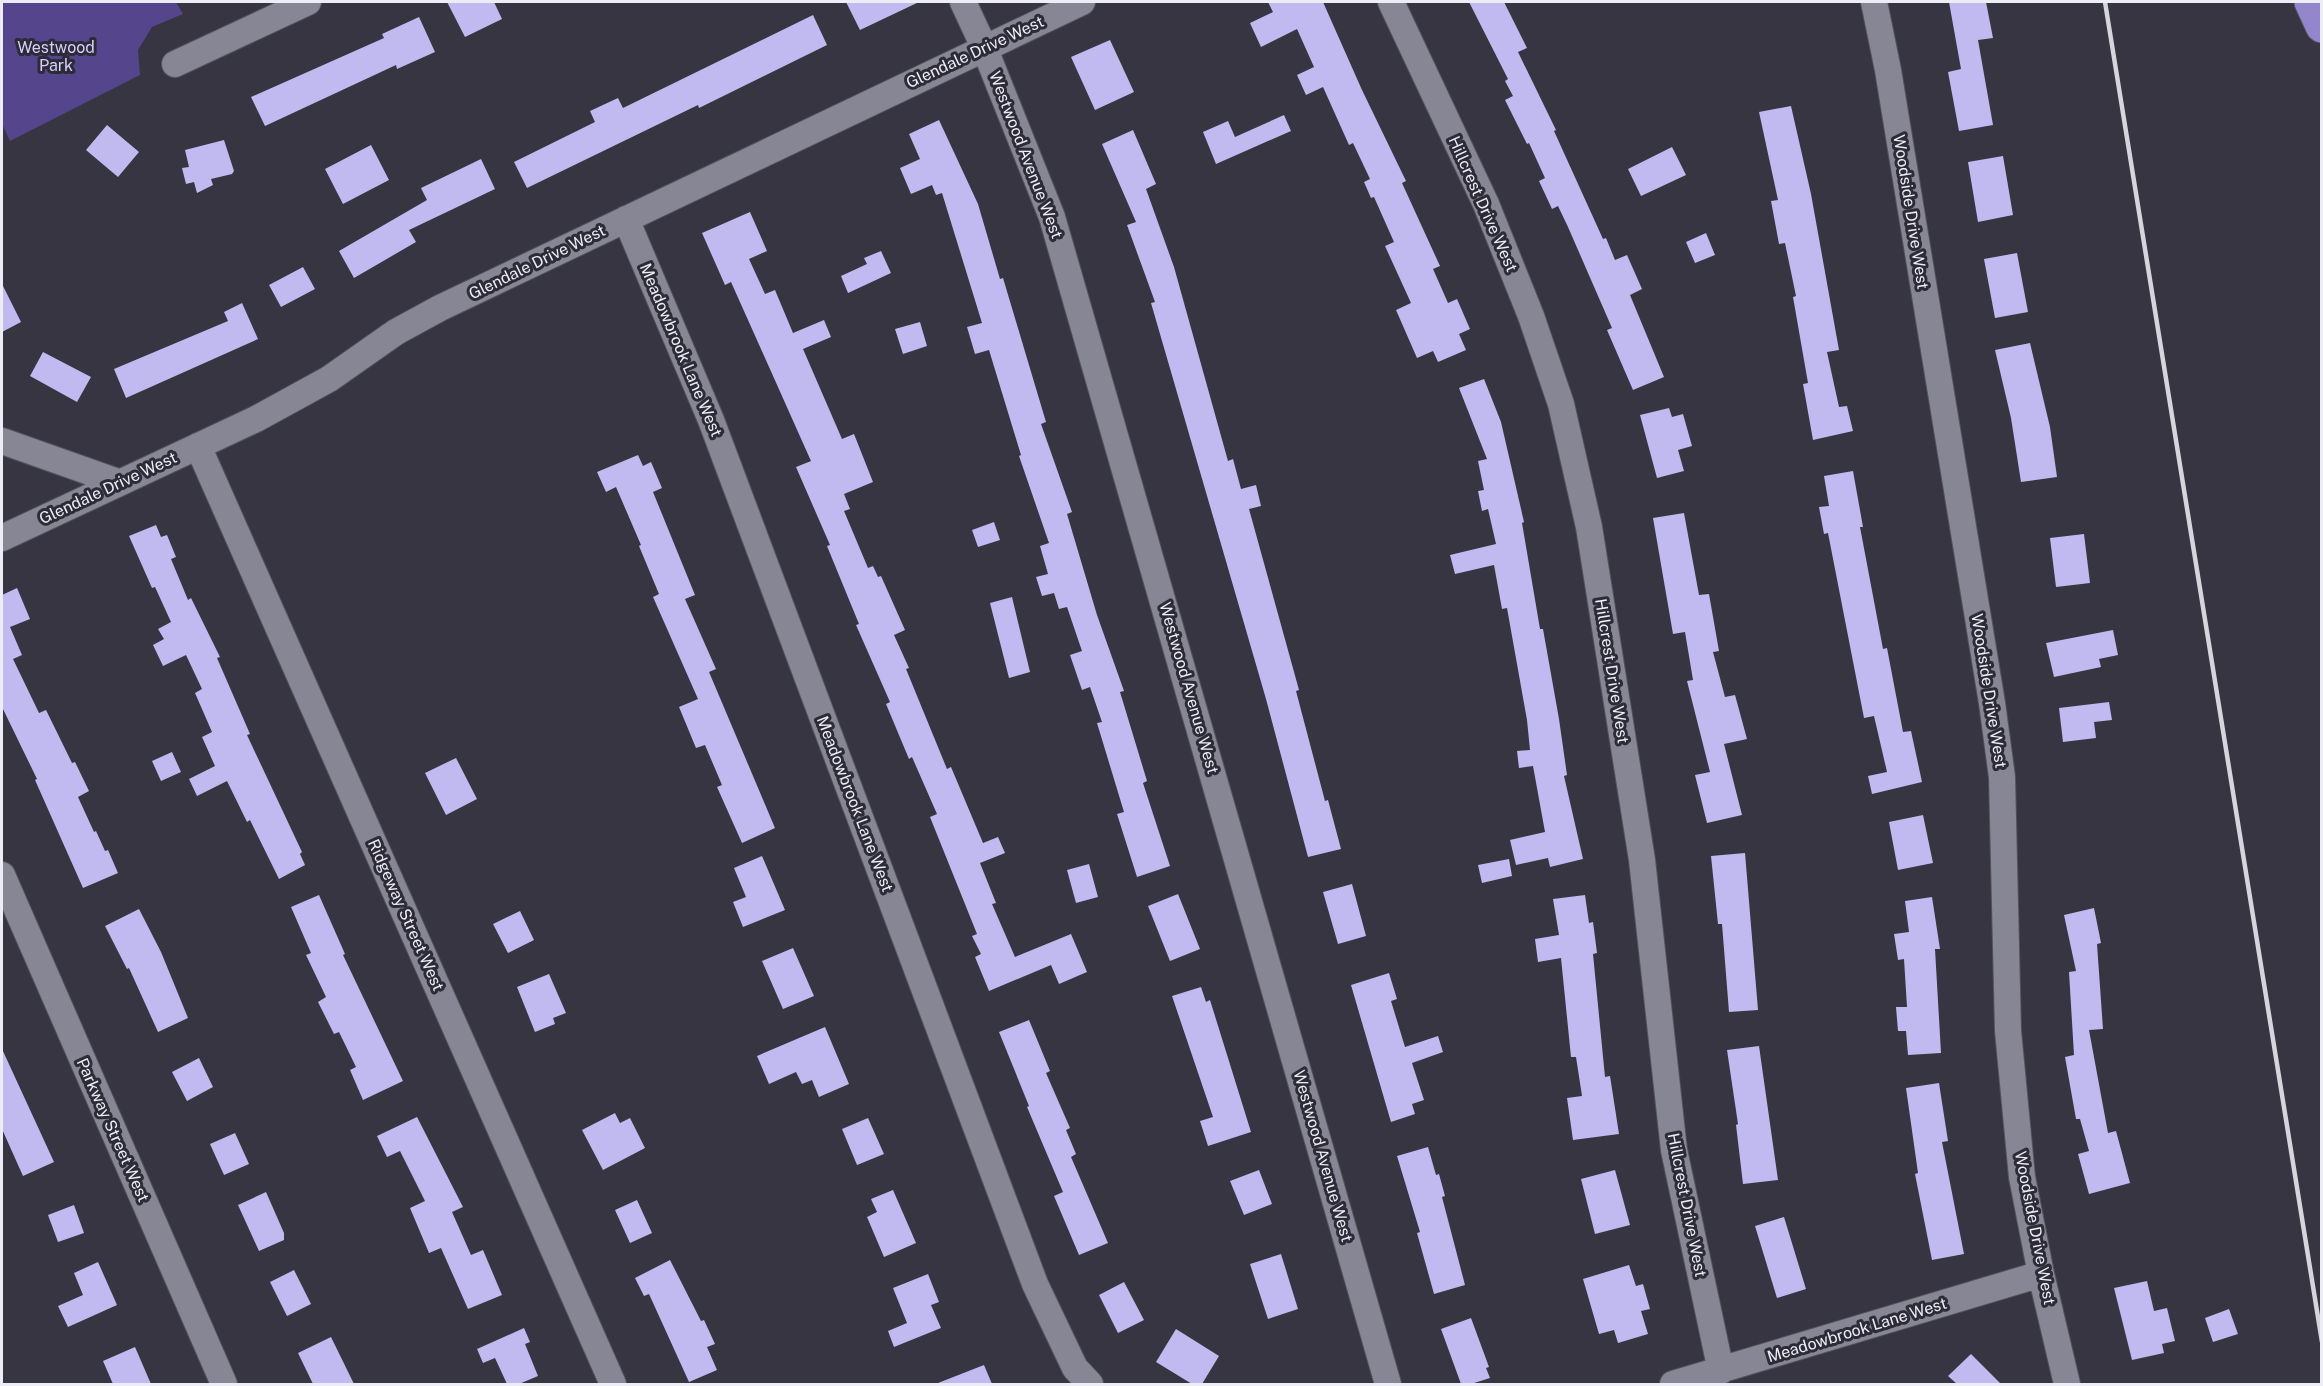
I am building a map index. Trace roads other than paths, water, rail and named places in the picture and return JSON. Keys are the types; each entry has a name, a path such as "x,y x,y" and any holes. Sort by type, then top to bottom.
{"main road":[{"path":"2311,2 2322,26"}],"street":[{"path":"175,64 308,2"},
{"name":"Westwood Avenue West","path":"963,2 984,47 1052,217 1388,1384"},
{"name":"Glendale Drive West","path":"2,538 256,419 329,379 396,332 440,308 1082,2"},
{"name":"Hillcrest Drive West","path":"1390,2 1486,204 1532,316 1561,404 1589,527 1642,860 1674,1150 1721,1371"},
{"name":"Woodside Drive West","path":"1874,2 1888,70 2000,756 2006,888 2008,1031 2022,1177 2041,1274 2067,1384"},
{"name":"Meadowbrook Lane West","path":"626,219 711,420 1035,1284 1076,1368 1090,1384"},
{"path":"2,441 118,482"},
{"name":"Ridgeway Street West","path":"198,446 613,1384"},
{"name":"Parkway Street West","path":"2,875 224,1384"},
{"name":"Meadowbrook Lane West","path":"1673,1384 2041,1274"}],"railway":[{"path":"2105,2 2322,1342"}],"park label":[{"name":"Westwood Park","path":"56,56"}]}
